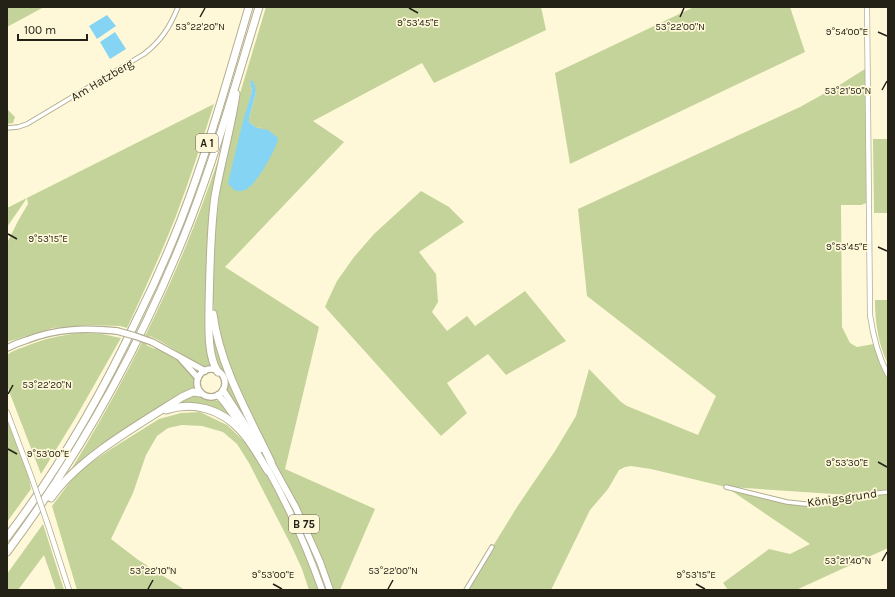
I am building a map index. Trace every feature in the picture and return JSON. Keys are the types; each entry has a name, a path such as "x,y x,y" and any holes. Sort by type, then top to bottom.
{"highway":[{"name":"A 1","path":"7,537 41,490 82,424 123,349 158,276 195,179 250,7"},
{"name":"A 1","path":"7,552 50,492 84,438 112,389 164,284 190,221 204,182 221,132 259,7"},
{"path":"218,372 213,361 209,333 211,244 214,202 235,103 241,66"},
{"path":"210,281 214,326 222,355 241,402 271,462"},
{"name":"B 75","path":"223,390 271,462 296,508 320,562 330,590"},
{"path":"15,541 33,523 61,485 77,468 118,437 187,394 193,392 200,393"},
{"name":"B 75","path":"218,395 239,422 268,471 302,536 322,590"},
{"path":"144,421 164,411 180,406 201,407 213,410 231,421 240,430 268,471"}],"main road":[{"path":"7,348 10,345 42,334 75,329 118,331 152,342 205,371"},
{"path":"176,355 198,378"},
{"path":"218,372 211,370 205,371 198,378 197,386 200,393 208,397 214,397 223,390"},
{"name":"B 75","path":"218,372 224,379 225,384 223,390"}],"street":[{"name":"Am Hatzberg","path":"7,128 27,124 144,54 160,40 169,27 178,7"},
{"path":"868,7 870,315 876,344 888,374"},
{"path":"7,412 31,476 69,590"},
{"name":"Königsgrund","path":"726,487 786,502 805,504 824,503 849,496 888,492"},
{"path":"466,590 492,547"}],"green space":[{"path":"7,7 44,7 7,27"},
{"path":"266,7 541,7 546,30 434,83 422,63 313,121 344,142 225,267 319,327 285,469 375,509 340,590 333,590 303,518 258,431 229,368 214,312 212,290 213,249 222,174 232,120","holes":["250,82 256,92 249,122 257,128 242,127 252,91"]},
{"path":"694,7 790,7 805,52 570,164 555,73"},
{"path":"868,67 869,202 861,205 841,205 842,327 850,343 857,347 874,344 888,379 888,490 862,492 848,495 730,487 787,502 824,503 849,496 888,492 888,548 796,590 728,590 723,583 769,549 790,554 810,544 726,487 651,469 631,466 619,470 608,489 590,510 551,590 466,590 517,507 555,451 576,416 589,369 621,402 627,406 698,435 716,396 587,296 578,209 800,107"},
{"path":"214,104 176,216 127,328 120,326 88,325 53,328 7,342 7,243 28,204 27,198 7,227 7,208"},
{"path":"7,109 15,117 13,123 7,124"},
{"path":"873,139 888,139 888,213 874,213"},
{"path":"218,160 213,190 211,366 210,368 203,367 150,336 146,345 155,349 156,347 165,352 184,364 193,372 195,376 195,389 132,425 69,473 113,398 171,282 188,242"},
{"path":"421,191 449,207 464,222 419,252 436,274 438,302 432,312 447,331 467,316 475,326 525,291 566,341 506,375 488,354 447,383 467,413 441,436 325,307 337,281 354,257 374,234"},
{"path":"875,300 888,300 888,364 878,333"},
{"path":"211,326 250,428 226,393 227,382 224,374 218,368 213,352"},
{"path":"81,333 102,334 121,338 76,417 41,474 7,386 7,355 17,349 31,344 59,336"},
{"path":"190,395 219,401 237,423 221,412 175,406"},
{"path":"200,412 227,425 252,449 286,510 302,545 319,590 309,590 302,569 291,545 249,463 237,444 223,432 202,426 182,425 168,428 157,436 146,455 133,493 111,539 137,559 185,590 77,590 52,506 70,482 83,468 111,449 159,419 181,413"},
{"path":"7,416 27,469 31,489 7,522"},
{"path":"43,524 64,590 56,590 44,555 18,590 7,590 7,574"}],"water":[{"path":"107,15 116,26 97,39 89,26"},
{"path":"115,32 126,49 110,59 100,42"},
{"path":"252,80 256,92 249,122 257,128 268,130 278,138 270,158 256,180 247,189 237,191 228,183 252,91 250,82"}]}
